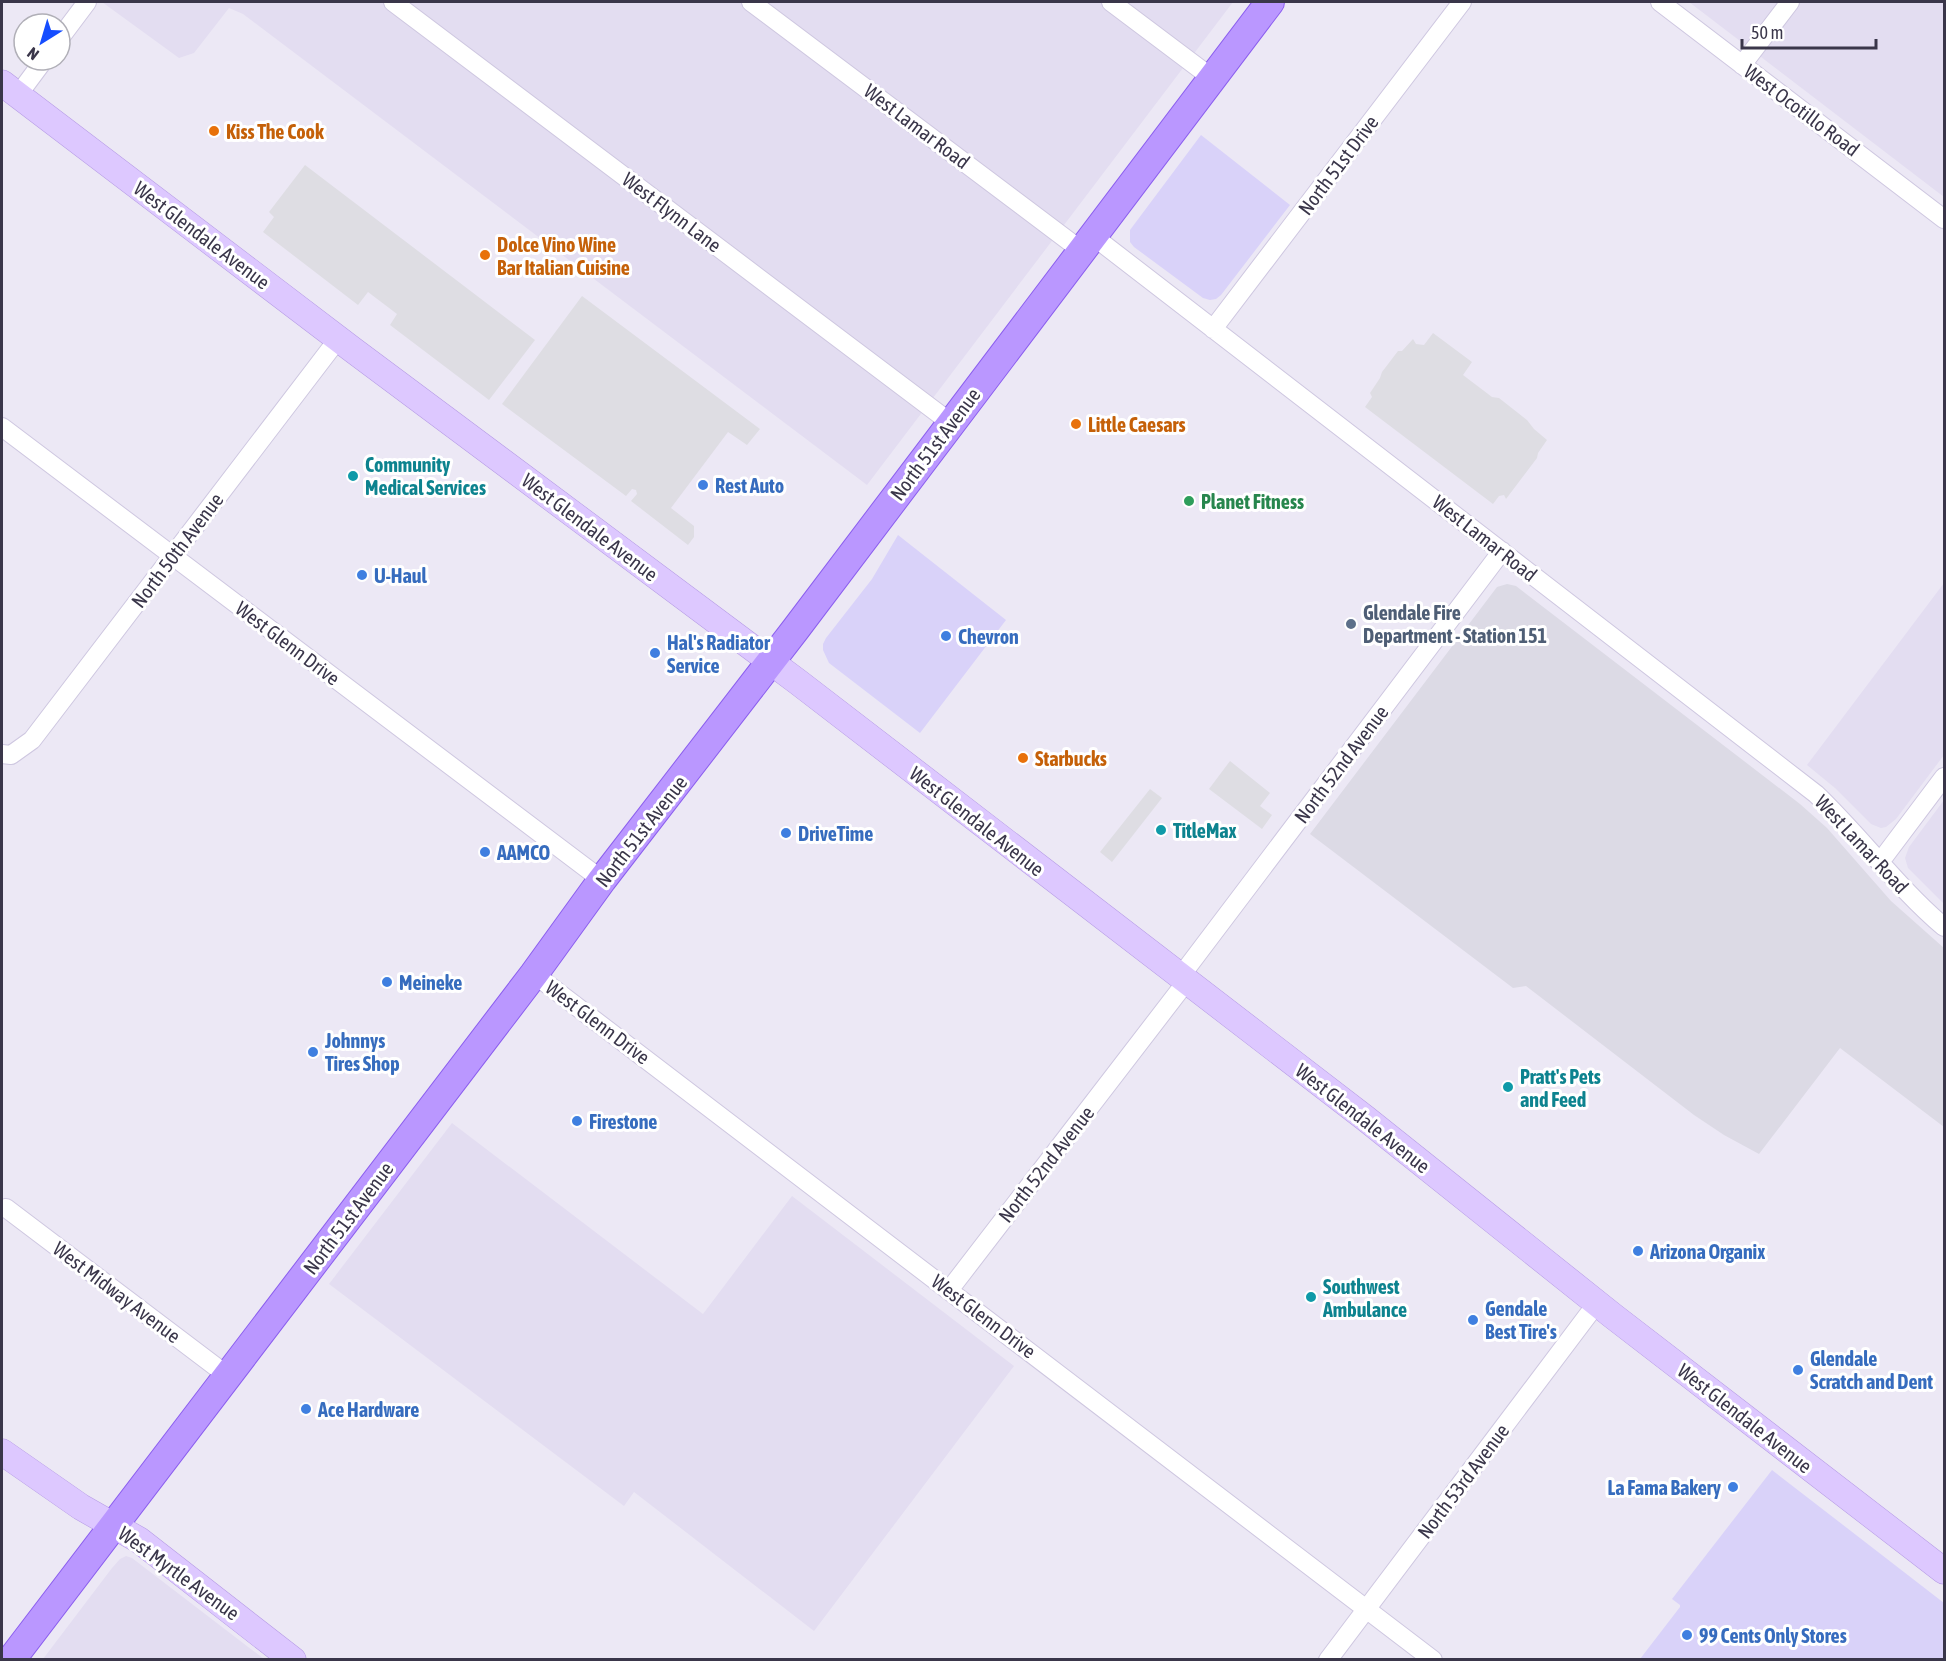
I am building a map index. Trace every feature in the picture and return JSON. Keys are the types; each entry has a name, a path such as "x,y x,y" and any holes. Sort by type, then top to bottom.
{"main road":[{"name":"North 51st Avenue","path":"12,1659 1270,2"},
{"name":"West Glendale Avenue","path":"10,89 338,339 770,662 1365,1118 1597,1303 1944,1571"},
{"name":"West Myrtle Avenue","path":"2,1452 81,1507 139,1540 293,1659"}],"street":[{"path":"72,22 87,2"},
{"name":"West Flynn Lane","path":"393,2 951,423"},
{"name":"West Lamar Road","path":"751,2 1087,243 1214,329 1816,794 1851,828 1925,910 1944,927"},
{"path":"1111,2 1212,78"},
{"name":"North 51st Drive","path":"1214,329 1462,2"},
{"name":"West Ocotillo Road","path":"1660,2 1944,219"},
{"path":"1742,64 1790,2"},
{"path":"10,89 30,72"},
{"name":"North 50th Avenue","path":"6,754 33,740 338,339"},
{"name":"West Glenn Drive","path":"2,427 602,880"},
{"name":"North 52nd Avenue","path":"950,1289 1502,551"},
{"path":"1880,862 1944,777"},
{"name":"West Glenn Drive","path":"534,974 1433,1659"},
{"name":"West Midway Avenue","path":"6,1208 228,1376"},
{"name":"North 53rd Avenue","path":"1328,1659 1597,1303"}],"shaded area":[{"path":"102,2 1233,2 867,485 243,14 229,8 194,53 179,58"},
{"path":"1689,2 1944,2 1944,197"},
{"path":"1201,135 1290,205 1221,295 1210,300 1203,298 1130,242 1130,230"},
{"path":"305,165 535,340 489,400 390,325 397,314 368,292 358,305 263,232 274,217 269,212"},
{"path":"582,296 760,429 747,445 728,432 671,508 694,526 694,537 688,545 631,501 637,494 636,490 632,489 626,496 502,404"},
{"path":"1433,333 1472,362 1463,375 1492,397 1499,398 1527,420 1547,440 1537,458 1506,499 1504,495 1499,496 1493,504 1365,407 1372,397 1370,393 1382,372 1398,351 1402,351 1413,339 1416,344 1424,345"},
{"path":"898,535 1006,620 920,733 829,663 823,650 826,638 872,579"},
{"path":"1944,583 1944,755 1896,819 1881,828 1871,824 1835,788 1807,765"},
{"path":"1507,584 1516,586 1800,804 1827,828 1891,901 1944,948 1944,1127 1840,1048 1759,1154 1694,1115 1526,986 1513,988 1310,834 1497,587"},
{"path":"1230,761 1270,793 1260,806 1272,815 1262,829 1209,789"},
{"path":"1150,789 1162,798 1112,862 1100,852"},
{"path":"1944,800 1944,904 1908,868 1905,858 1909,847"},
{"path":"452,1123 703,1314 792,1196 1014,1366 814,1631 634,1492 624,1506 329,1284"},
{"path":"1772,1470 1944,1603 1944,1659 1640,1659 1680,1607 1672,1599"},
{"path":"126,1556 132,1558 264,1659 43,1659 112,1568"}],"place":[{"name":"Kiss The Cook","path":"214,131"},
{"name":"Dolce Vino Wine Bar Italian Cuisine","path":"485,255"},
{"name":"Little Caesars","path":"1076,424"},
{"name":"Community Medical Services","path":"353,476"},
{"name":"Rest Auto","path":"703,485"},
{"name":"Planet Fitness","path":"1189,501"},
{"name":"U-Haul","path":"362,575"},
{"name":"Glendale Fire Department - Station 151","path":"1351,624"},
{"name":"Chevron","path":"946,636"},
{"name":"Hal's Radiator Service","path":"655,653"},
{"name":"Starbucks","path":"1023,758"},
{"name":"TitleMax","path":"1161,830"},
{"name":"DriveTime","path":"786,833"},
{"name":"AAMCO","path":"485,852"},
{"name":"Meineke","path":"387,982"},
{"name":"Johnnys Tires Shop","path":"313,1052"},
{"name":"Pratt's Pets and Feed","path":"1508,1087"},
{"name":"Firestone","path":"577,1121"},
{"name":"Arizona Organix","path":"1638,1251"},
{"name":"Southwest Ambulance","path":"1311,1297"},
{"name":"Gendale Best Tire's","path":"1473,1320"},
{"name":"Glendale Scratch and Dent","path":"1798,1370"},
{"name":"Ace Hardware","path":"306,1409"},
{"name":"La Fama Bakery","path":"1733,1487"},
{"name":"99 Cents Only Stores","path":"1687,1635"}]}
